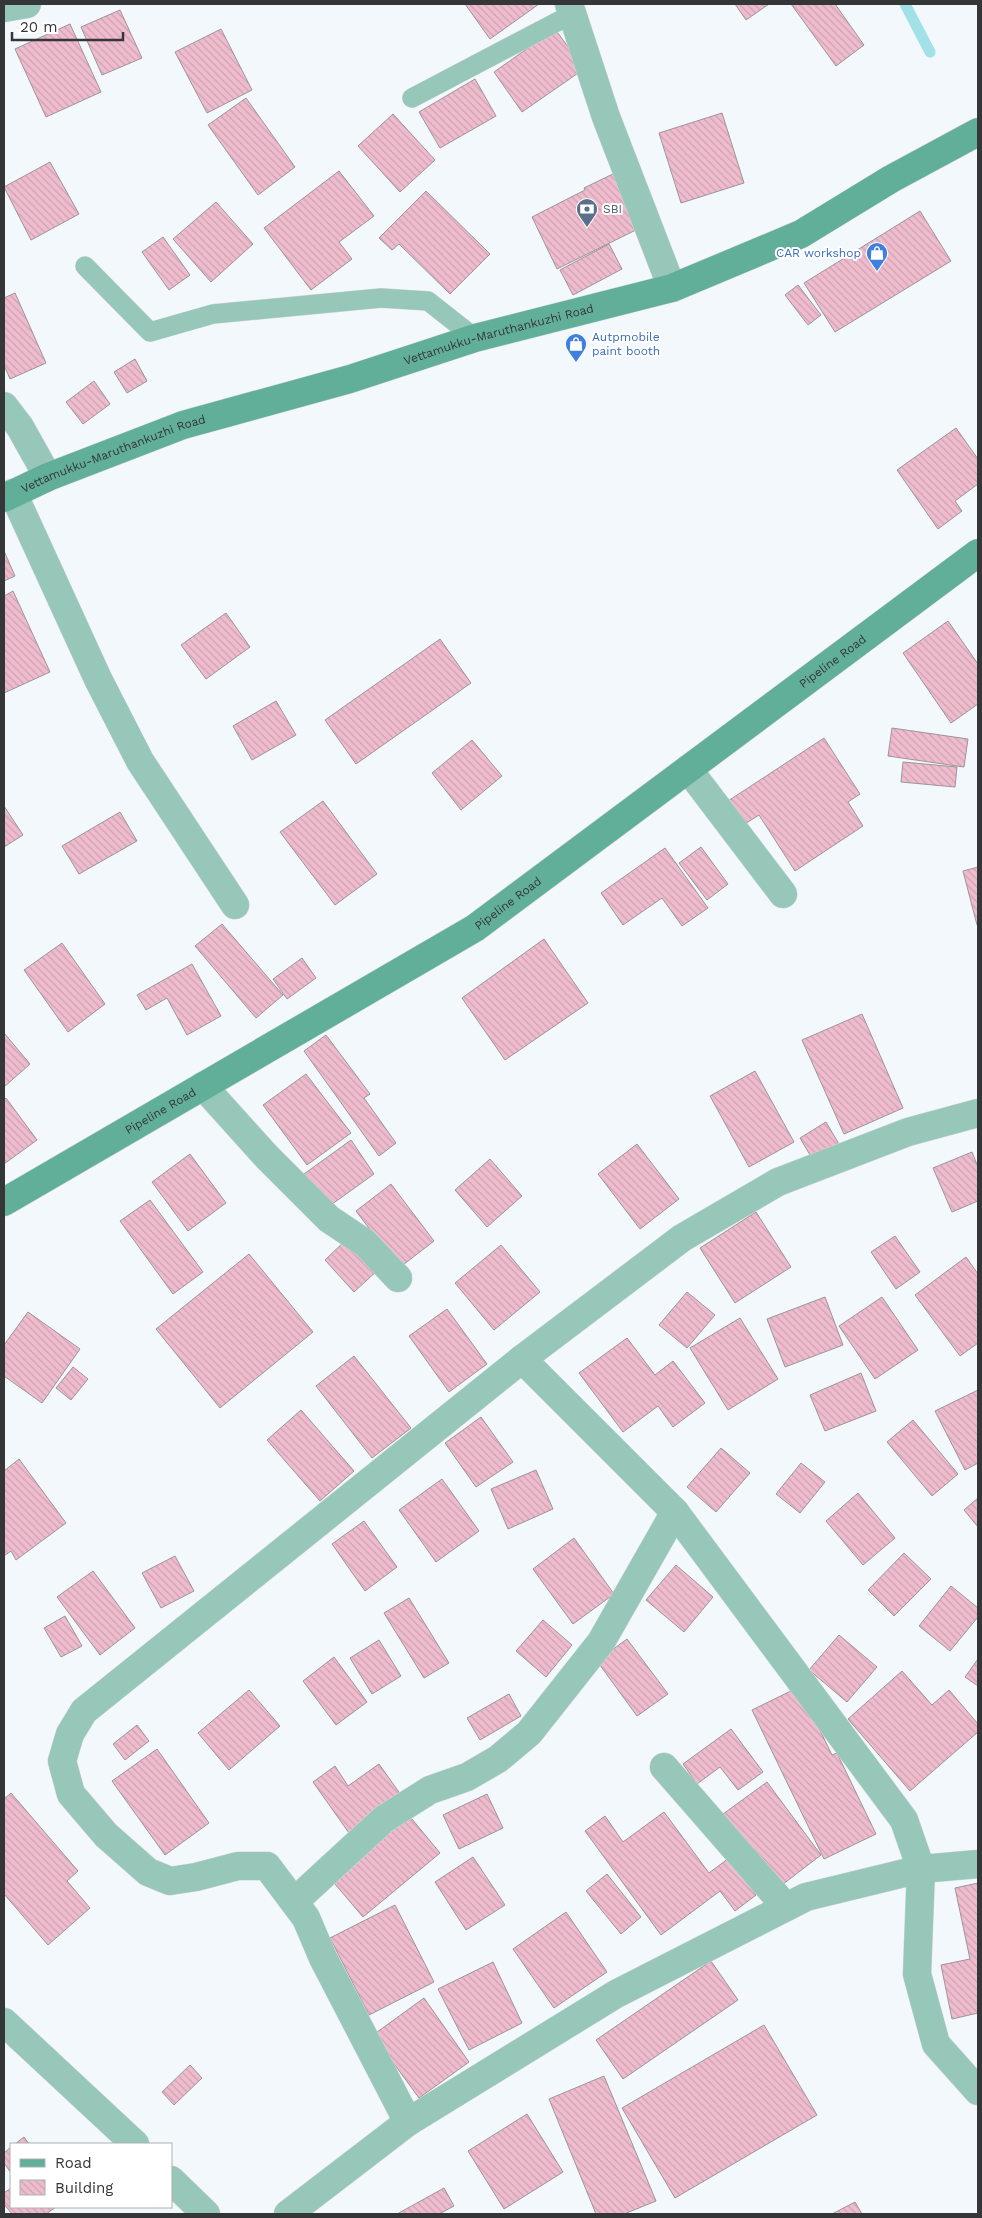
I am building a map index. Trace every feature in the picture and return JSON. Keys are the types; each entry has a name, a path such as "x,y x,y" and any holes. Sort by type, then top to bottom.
{"main road":[{"name":"Vettamukku-Maruthankuzhi Road","path":"8,496 48,477 183,425 350,379 475,338 672,288 801,234 892,179 978,132"},
{"name":"Pipeline Road","path":"4,1202 475,928 978,553"}],"street":[{"path":"4,8 27,4"},
{"path":"572,8 606,116 672,288"},
{"path":"4,406 20,427 48,477"},
{"path":"8,496 140,761 235,906"},
{"path":"688,769 783,894"},
{"path":"203,1086 267,1158 329,1219 365,1243 398,1278"},
{"path":"408,2122 323,1958 306,1918 267,1866 238,1866 196,1877 170,1881 148,1872 106,1835 71,1794 62,1761 70,1734 84,1712 522,1359 682,1238 778,1182 908,1132 978,1113"},
{"path":"522,1359 675,1512 904,1820 921,1869 917,1974 936,2044 978,2091"},
{"path":"294,1901 384,1820 430,1790 467,1777 498,1759 529,1733 601,1642 675,1512"},
{"path":"664,1768 786,1907"},
{"path":"288,2214 408,2122 616,1994 786,1907 806,1897 921,1869 978,1864"},
{"path":"4,2022 134,2143"},
{"path":"172,2181 206,2214"}],"lane":[{"path":"412,98 572,8"},
{"path":"84,266 150,332 213,314 381,298 428,301 475,338"}],"building":[{"path":"465,4 539,4 490,39"},
{"path":"735,4 769,4 746,20"},
{"path":"791,4 835,4 864,45 836,66"},
{"path":"120,10 142,58 102,75 81,27"},
{"path":"70,24 101,92 46,117 15,49"},
{"path":"221,29 252,90 207,113 175,52"},
{"path":"555,29 584,69 522,112 494,72"},
{"path":"475,79 496,116 440,148 419,112"},
{"path":"246,98 295,167 258,195 208,125"},
{"path":"722,113 744,183 681,203 659,133"},
{"path":"393,114 435,160 400,192 358,146"},
{"path":"50,162 79,214 31,240 4,187"},
{"path":"339,171 374,216 339,242 352,259 311,290 264,228"},
{"path":"619,171 646,225 557,269 532,217"},
{"path":"426,191 490,254 450,294 399,244 392,250 379,238"},
{"path":"216,202 253,244 211,282 173,239"},
{"name":"CAR workshop","path":"920,211 951,261 835,332 804,283"},
{"path":"163,237 190,275 169,290 142,252"},
{"path":"609,244 622,269 573,295 560,270"},
{"path":"798,285 821,315 808,325 785,295"},
{"path":"15,293 46,363 10,379 4,365 4,298"},
{"path":"135,359 147,381 127,393 114,372"},
{"path":"94,381 110,404 83,424 66,402"},
{"path":"956,428 978,459 978,484 955,501 962,511 938,529 897,470"},
{"path":"4,551 15,576 4,581"},
{"path":"13,591 50,672 4,693 4,596"},
{"path":"226,613 250,647 206,679 181,645"},
{"path":"948,621 978,664 978,704 951,723 903,653"},
{"path":"440,639 471,683 356,764 325,720"},
{"path":"276,701 296,735 252,760 233,726"},
{"path":"892,728 968,739 964,767 888,756"},
{"path":"824,738 860,794 848,802 863,826 795,871 759,815 740,827 725,803"},
{"path":"472,740 502,776 461,810 432,773"},
{"path":"903,762 957,767 955,787 901,782"},
{"path":"323,801 377,874 335,905 280,832"},
{"path":"4,806 23,835 4,847"},
{"path":"120,812 137,841 79,874 62,846"},
{"path":"701,847 728,884 707,900 679,863"},
{"path":"665,848 708,908 682,926 662,898 623,925 601,893"},
{"path":"978,867 978,925 977,925 963,871"},
{"path":"222,924 283,995 256,1018 195,946"},
{"path":"544,939 588,1003 505,1060 462,998"},
{"path":"62,943 105,1004 68,1032 24,970"},
{"path":"302,958 316,978 287,999 273,979"},
{"path":"192,964 221,1016 187,1035 167,998 146,1010 137,995"},
{"path":"862,1014 903,1108 844,1134 802,1040"},
{"path":"4,1033 30,1064 4,1087"},
{"path":"326,1035 370,1094 364,1098 396,1143 379,1156 304,1051"},
{"path":"755,1071 794,1142 749,1167 710,1096"},
{"path":"306,1074 351,1133 307,1165 263,1105"},
{"path":"6,1098 37,1140 4,1164 4,1100"},
{"path":"826,1122 839,1144 813,1160 800,1138"},
{"path":"351,1140 374,1174 328,1207 304,1174"},
{"path":"637,1144 679,1199 640,1229 598,1174"},
{"path":"972,1152 978,1167 978,1201 952,1212 933,1168"},
{"path":"190,1154 226,1203 188,1231 152,1182"},
{"path":"490,1159 522,1196 487,1227 455,1190"},
{"path":"391,1184 434,1241 399,1268 356,1211"},
{"path":"150,1200 203,1272 173,1294 120,1221"},
{"path":"756,1212 791,1267 735,1303 700,1248"},
{"path":"895,1236 920,1272 896,1289 871,1252"},
{"path":"348,1238 379,1269 354,1292 325,1260"},
{"path":"501,1245 540,1292 494,1330 455,1283"},
{"path":"249,1254 313,1332 220,1408 156,1329"},
{"path":"966,1257 978,1274 978,1343 960,1356 915,1295"},
{"path":"687,1292 715,1315 687,1348 659,1325"},
{"path":"825,1297 843,1345 785,1367 767,1319"},
{"path":"882,1297 918,1350 875,1379 839,1326"},
{"path":"447,1309 487,1364 449,1392 409,1336"},
{"path":"28,1312 80,1349 42,1403 4,1376 4,1345"},
{"path":"740,1318 778,1379 728,1410 690,1348"},
{"path":"627,1338 655,1375 673,1361 705,1403 673,1427 658,1406 623,1432 579,1373"},
{"path":"354,1356 411,1428 372,1458 316,1386"},
{"path":"73,1367 88,1379 71,1400 56,1388"},
{"path":"861,1373 876,1411 825,1431 810,1395"},
{"path":"978,1390 978,1463 965,1470 935,1411"},
{"path":"301,1410 354,1471 320,1501 267,1440"},
{"path":"481,1417 513,1462 476,1487 445,1443"},
{"path":"913,1420 958,1474 932,1496 887,1442"},
{"path":"721,1448 750,1473 716,1512 687,1487"},
{"path":"19,1459 66,1523 16,1560 11,1551 4,1556 4,1471"},
{"path":"801,1463 825,1482 800,1513 776,1494"},
{"path":"536,1470 553,1509 508,1529 491,1489"},
{"path":"442,1479 479,1531 436,1562 399,1510"},
{"path":"858,1493 895,1538 863,1565 826,1521"},
{"path":"978,1498 978,1527 964,1510"},
{"path":"364,1521 397,1567 365,1591 332,1544"},
{"path":"574,1538 614,1594 573,1624 533,1569"},
{"path":"904,1553 931,1579 894,1616 868,1590"},
{"path":"175,1556 194,1591 161,1608 142,1573"},
{"path":"676,1565 713,1597 684,1632 646,1600"},
{"path":"93,1571 135,1628 100,1655 57,1597"},
{"path":"951,1586 978,1608 978,1617 950,1651 919,1626"},
{"path":"409,1598 449,1663 424,1678 384,1613"},
{"path":"65,1616 82,1646 61,1657 44,1628"},
{"path":"543,1620 572,1645 546,1677 516,1651"},
{"path":"839,1635 877,1667 847,1702 809,1670"},
{"path":"627,1639 668,1694 637,1716 597,1661"},
{"path":"379,1640 401,1676 372,1694 350,1658"},
{"path":"334,1657 367,1702 336,1725 303,1681"},
{"path":"978,1659 978,1686 965,1677"},
{"path":"902,1671 932,1705 949,1690 978,1724 978,1732 910,1791 848,1719"},
{"path":"799,1687 832,1755 837,1753 876,1834 824,1859 752,1710"},
{"path":"249,1690 280,1726 229,1770 198,1733"},
{"path":"509,1694 521,1716 480,1740 467,1718"},
{"path":"137,1725 149,1741 125,1760 113,1744"},
{"path":"731,1729 763,1772 738,1790 720,1767 697,1784 683,1764"},
{"path":"157,1749 209,1823 165,1855 112,1781"},
{"path":"379,1764 401,1795 349,1833 313,1782 335,1766 348,1786"},
{"path":"767,1782 821,1855 778,1888 723,1814"},
{"path":"11,1793 78,1871 67,1881 90,1908 48,1945 4,1894 4,1799"},
{"path":"487,1794 503,1828 459,1849 443,1815"},
{"path":"664,1812 709,1873 729,1858 756,1895 735,1911 720,1891 661,1935 585,1831 605,1816 623,1842"},
{"path":"407,1813 440,1853 363,1917 329,1877"},
{"path":"473,1857 505,1905 466,1930 435,1882"},
{"path":"607,1874 641,1917 621,1934 586,1891"},
{"path":"978,1883 978,2013 952,2019 941,1965 970,1959 955,1888"},
{"path":"395,1905 434,1982 369,2015 330,1938"},
{"path":"566,1912 607,1972 554,2008 513,1949"},
{"path":"711,1961 738,2000 623,2079 596,2040"},
{"path":"493,1962 522,2023 469,2050 438,1989"},
{"path":"424,1998 469,2062 419,2098 373,2035"},
{"path":"764,2025 817,2115 675,2198 622,2108"},
{"path":"190,2065 202,2078 174,2105 162,2092"},
{"path":"604,2076 656,2201 624,2214 596,2214 549,2099"},
{"path":"527,2114 563,2172 504,2209 468,2151"},
{"path":"24,2137 28,2143 16,2143"},
{"path":"10,2148 10,2172 4,2163 4,2153"},
{"path":"444,2188 454,2206 439,2214 397,2214"},
{"path":"10,2189 10,2208 55,2208 46,2214 12,2214 4,2204 4,2193"},
{"path":"855,2202 862,2214 832,2214"}],"waterway":[{"path":"905,4 930,52"}],"place":[{"name":"SBI","path":"587,228"},
{"name":"CAR workshop","path":"877,272"},
{"name":"Autpmobile paint booth","path":"576,363"}]}
